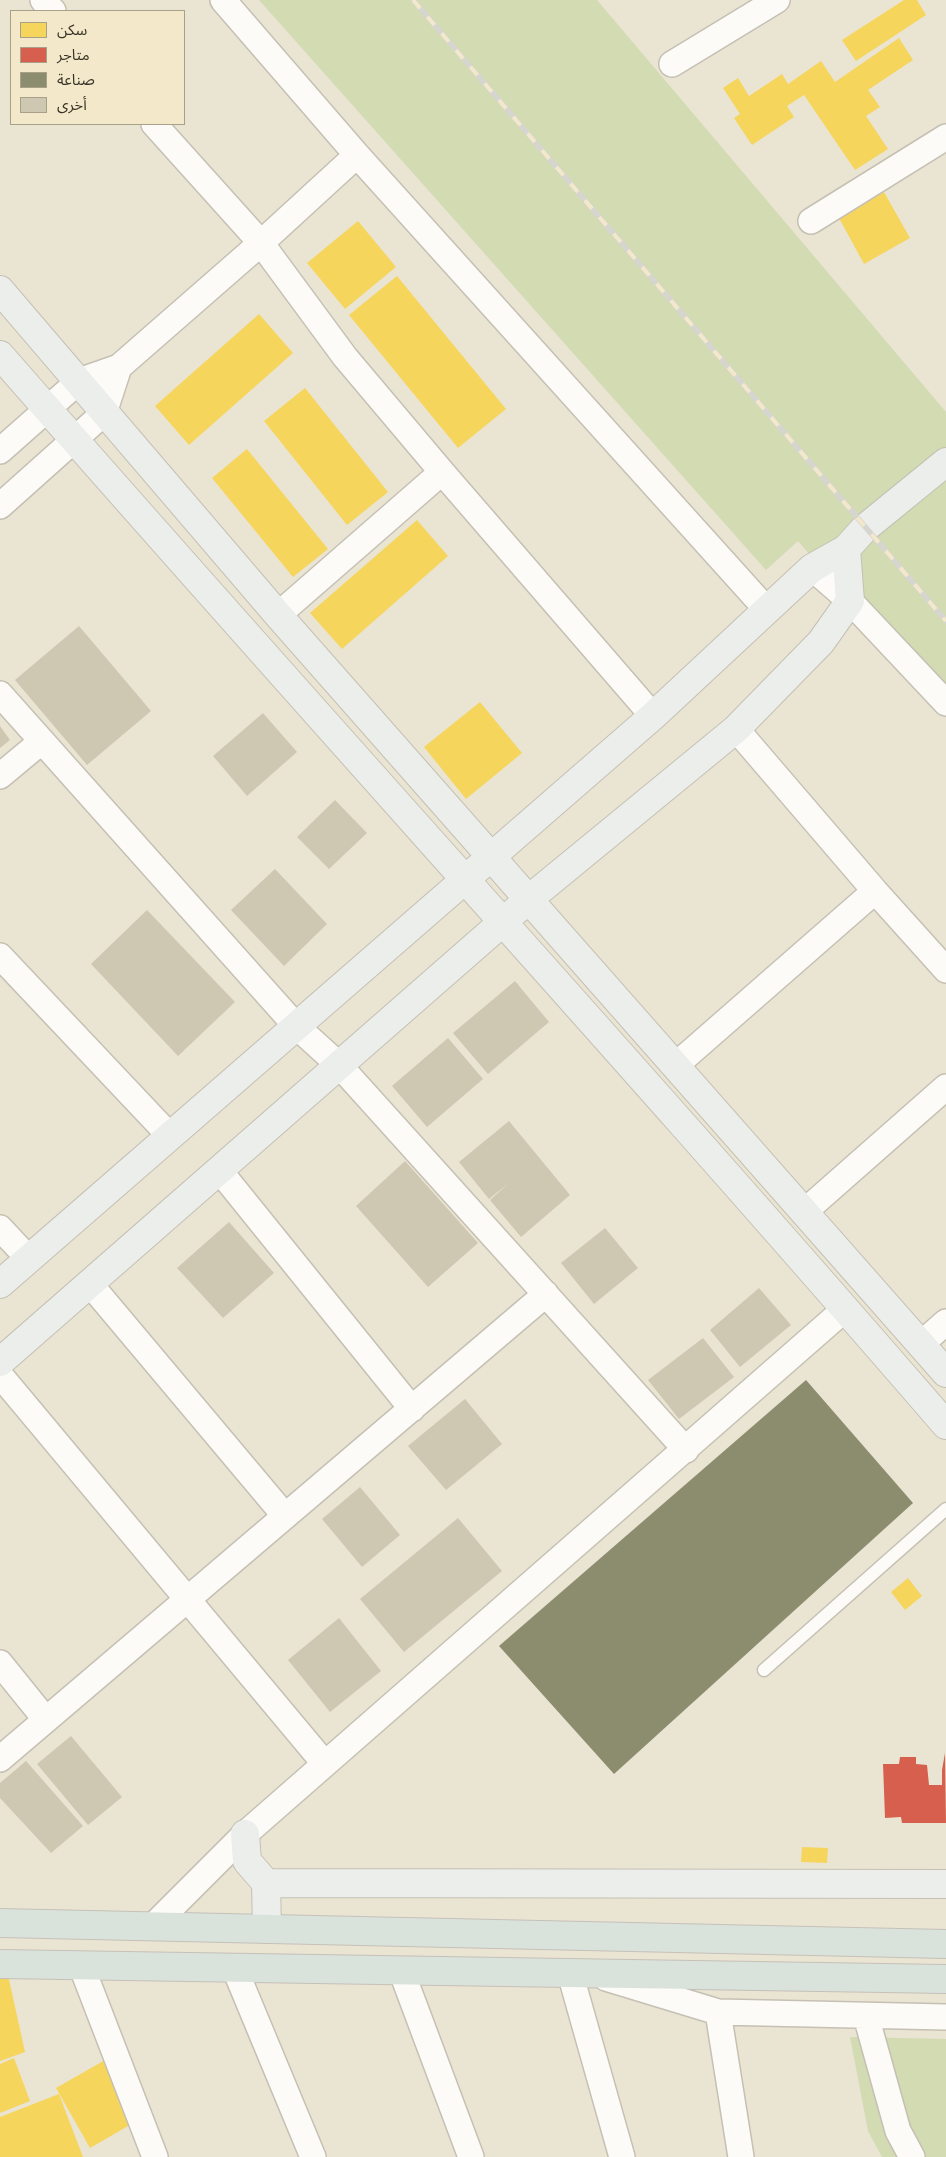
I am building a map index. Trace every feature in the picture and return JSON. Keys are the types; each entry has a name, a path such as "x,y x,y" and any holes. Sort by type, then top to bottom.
{"main road":[{"path":"0,290 278,615 946,1373"},
{"path":"0,354 74,441 504,921 946,1426"},
{"path":"0,1284 653,716 812,568 846,549 865,528 946,462"},
{"path":"0,1362 529,899 736,729 821,642 850,601 846,549"},
{"path":"245,1834 248,1861 266,1883 267,1929"},
{"path":"266,1883 946,1884"},
{"path":"0,1923 946,1944"},
{"path":"0,1964 692,1974 946,1980"}],"street":[{"path":"43,0 52,10"},
{"path":"223,0 357,155 767,610"},
{"path":"672,64 777,0"},
{"path":"155,125 261,243 345,357 653,716"},
{"path":"811,221 946,137"},
{"path":"0,451 79,382 119,367 261,243 357,155"},
{"path":"0,506 104,413 119,367"},
{"path":"278,615 442,472"},
{"path":"812,568 850,601 946,703"},
{"path":"0,694 296,1026 339,1065 686,1450"},
{"path":"736,729 875,891 946,970"},
{"path":"0,776 42,741"},
{"path":"676,1065 875,891"},
{"path":"0,956 170,1136"},
{"path":"804,1212 946,1087"},
{"path":"219,1170 412,1409"},
{"path":"0,1228 29,1260"},
{"path":"90,1284 285,1516"},
{"path":"0,1759 546,1294"},
{"path":"153,1926 245,1834 845,1309"},
{"path":"921,1344 946,1322"},
{"path":"0,1375 325,1764"},
{"path":"0,1663 46,1720"},
{"path":"81,1965 155,2157"},
{"path":"234,1967 313,2157"},
{"path":"401,1970 471,2157"},
{"path":"622,2157 580,1973 718,2012 946,2017"},
{"path":"718,2012 741,2157"},
{"path":"866,2016 898,2131 912,2157"}],"lane":[{"path":"764,1670 946,1509"}],"green space":[{"path":"259,0 597,0 946,412 946,711 798,541 766,570"},
{"path":"850,2037 946,2039 946,2157 882,2157 868,2131"}],"building: سكن":[{"path":"904,0 917,0 926,15 856,61 842,40"},
{"path":"899,38 913,60 868,90 880,107 866,116 888,149 855,170 804,95 787,106 794,117 752,145 734,118 740,114 723,88 738,78 749,96 782,74 788,84 821,61 835,82"},
{"path":"884,192 910,238 864,264 839,218"},
{"path":"358,221 396,267 345,309 307,263"},
{"path":"397,276 506,409 458,448 349,315"},
{"path":"259,314 293,353 189,445 155,406"},
{"path":"305,388 388,492 347,525 264,421"},
{"path":"247,449 328,549 293,577 212,478"},
{"path":"417,520 448,556 342,649 310,613"},
{"path":"480,702 522,753 466,799 424,747"},
{"path":"908,1578 922,1596 905,1610 891,1592"},
{"path":"802,1847 828,1848 827,1863 801,1862"},
{"path":"0,1975 8,1975 25,2052 0,2061"},
{"path":"112,2056 135,2122 90,2148 56,2088"},
{"path":"14,2058 30,2101 0,2113 0,2064"},
{"path":"59,2094 83,2157 0,2157 0,2117"}],"building: متاجر":[{"path":"945,1753 946,1823 902,1823 901,1817 885,1818 883,1764 899,1764 900,1757 916,1757 916,1764 927,1765 929,1785 942,1785"}],"building: صناعة":[{"path":"806,1380 913,1503 614,1774 499,1646"}],"building: أخرى":[{"path":"79,626 151,711 87,765 15,680"},
{"path":"263,713 297,752 247,796 213,756"},
{"path":"0,726 10,740 0,748"},
{"path":"335,800 367,833 329,869 297,837"},
{"path":"275,869 327,924 284,966 231,910"},
{"path":"147,910 235,1002 178,1056 91,964"},
{"path":"515,981 549,1022 488,1074 453,1033"},
{"path":"448,1038 483,1079 427,1127 392,1086"},
{"path":"509,1121 570,1195 521,1237 490,1200 509,1183 489,1199 459,1162"},
{"path":"405,1161 478,1243 428,1287 356,1206"},
{"path":"229,1222 274,1273 223,1318 177,1268"},
{"path":"605,1228 638,1268 594,1304 561,1263"},
{"path":"759,1288 791,1325 740,1367 710,1330"},
{"path":"703,1338 734,1377 679,1419 648,1380"},
{"path":"465,1399 502,1444 446,1490 408,1446"},
{"path":"360,1487 400,1535 362,1567 322,1519"},
{"path":"458,1518 502,1571 404,1652 360,1599"},
{"path":"339,1618 381,1671 330,1712 288,1660"},
{"path":"71,1736 122,1797 88,1825 37,1764"},
{"path":"26,1761 83,1826 51,1853 0,1798 0,1783"}],"railway":[{"path":"413,0 946,621"}]}
